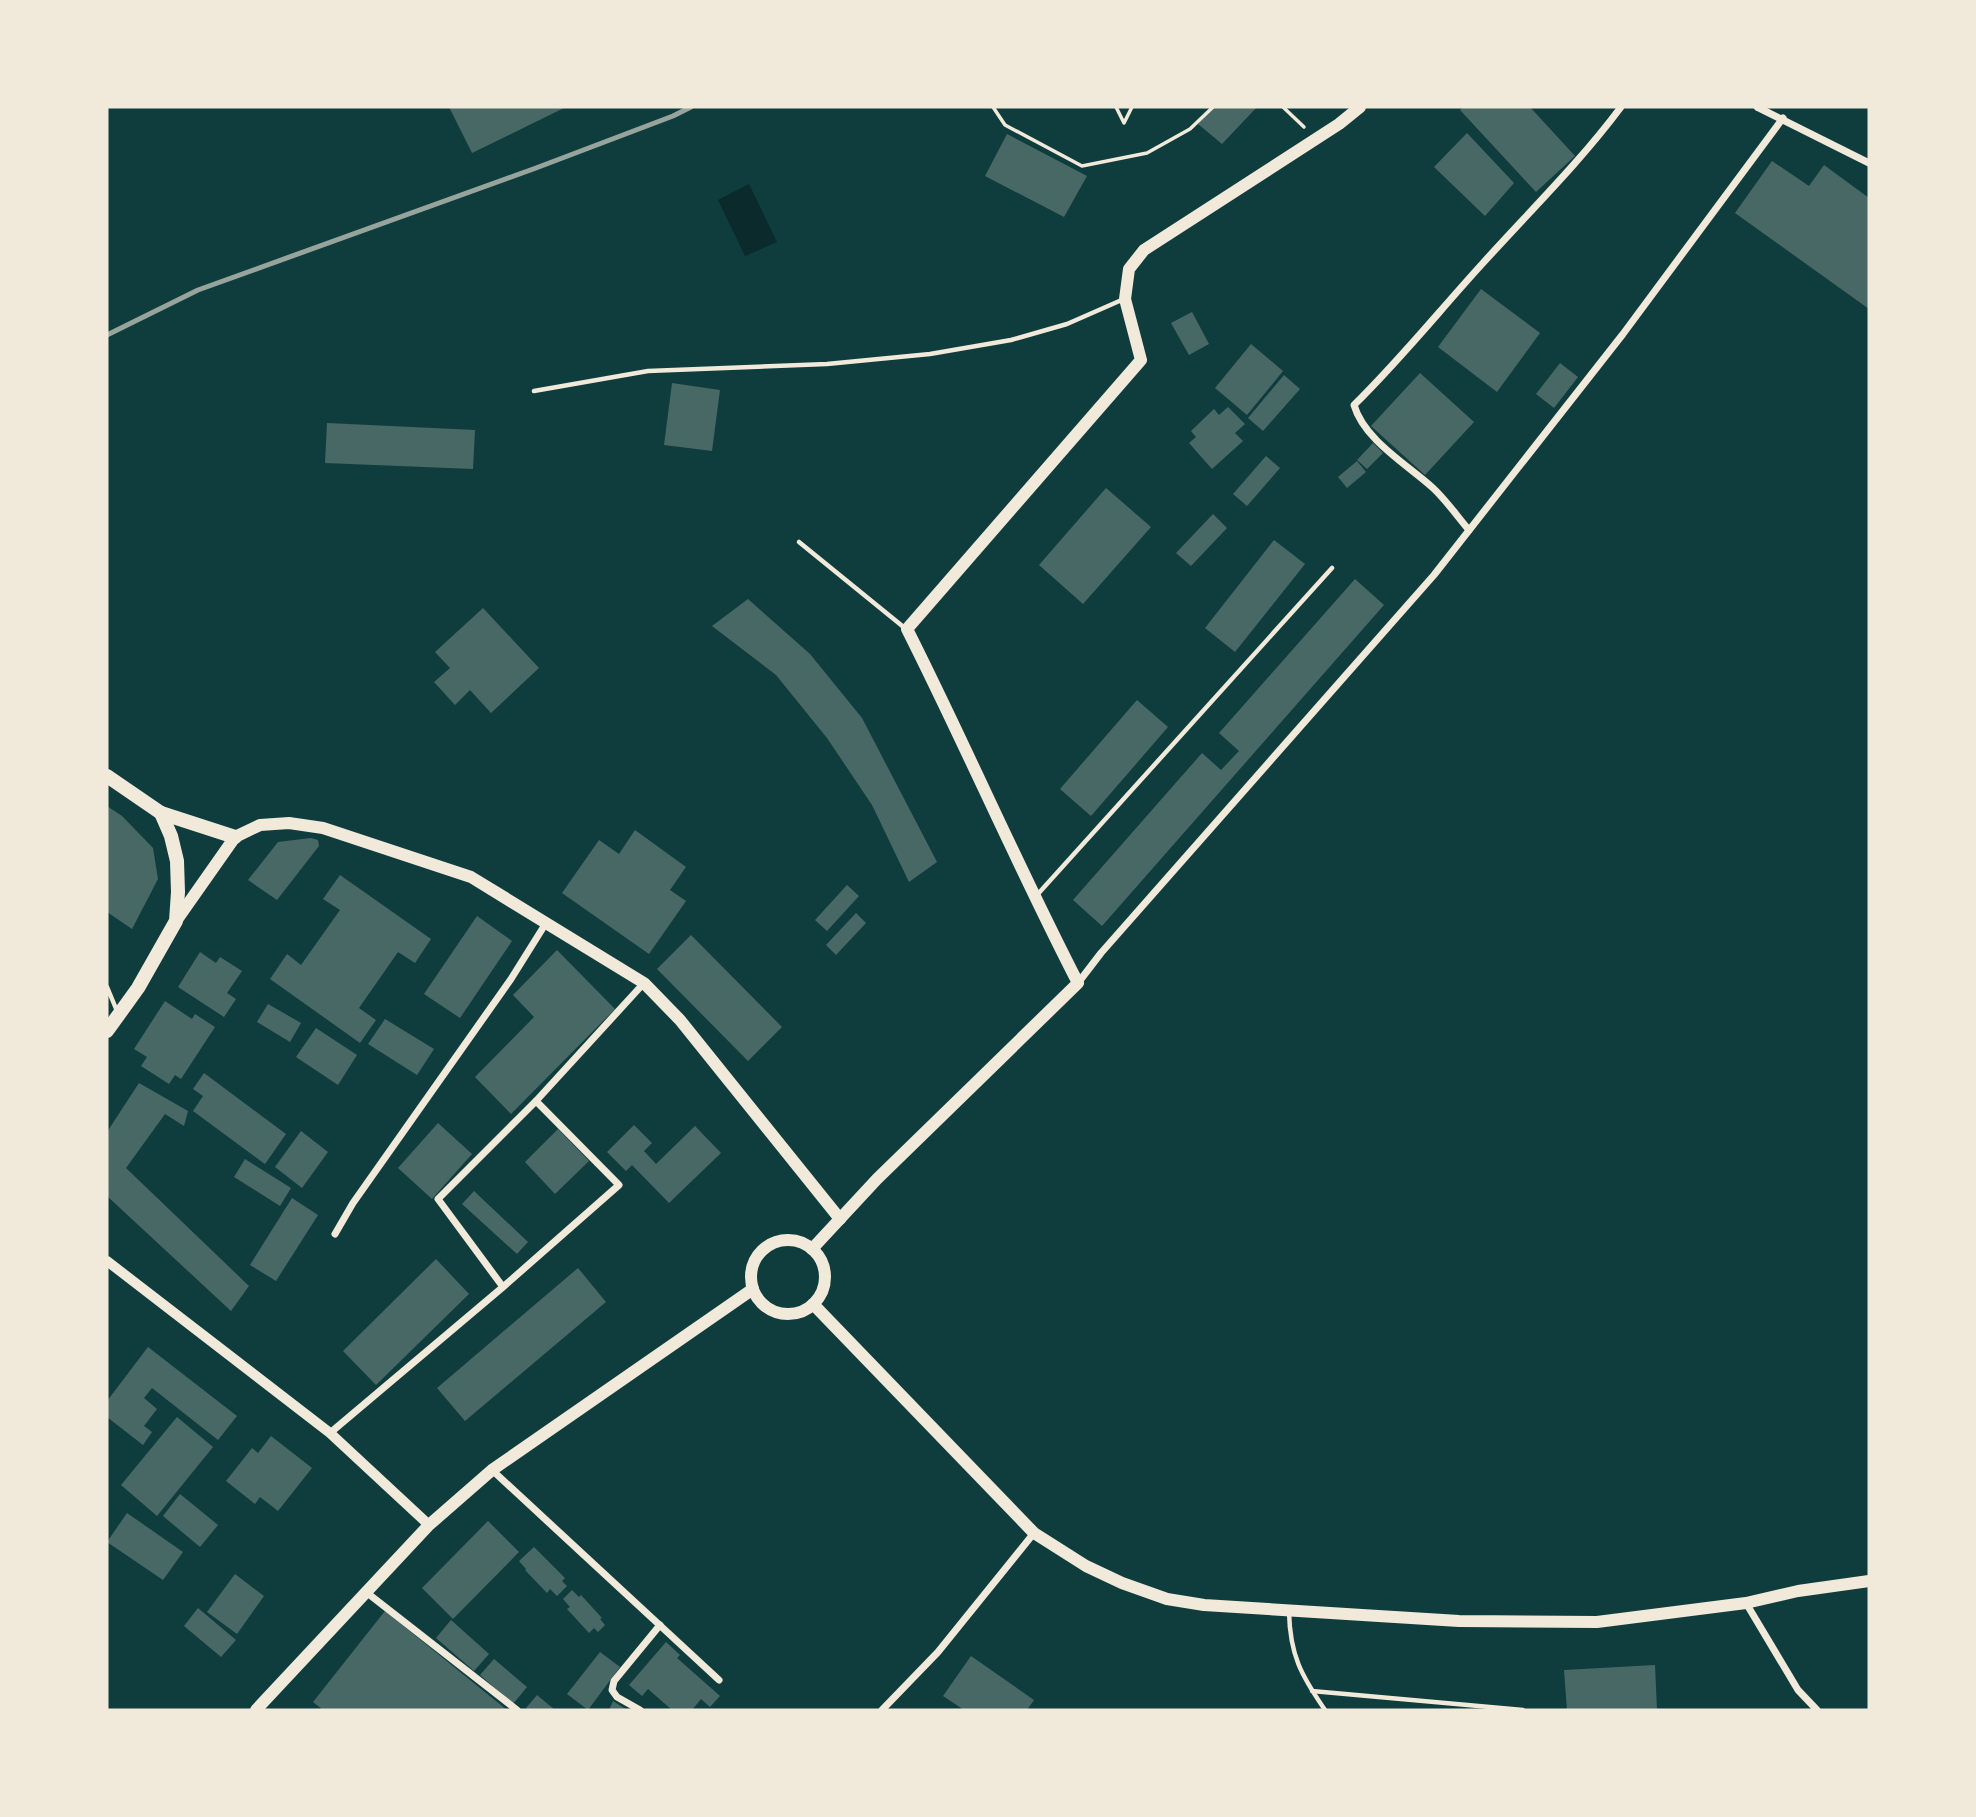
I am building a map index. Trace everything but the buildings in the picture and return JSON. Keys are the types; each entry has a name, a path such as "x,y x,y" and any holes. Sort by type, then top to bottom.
{"main road":[{"path":"812,1249 877,1179 1078,983 1034,899 950,715 907,629 1141,360 1125,299 1129,269 1144,250 1339,124 1360,107"},
{"path":"107,776 161,813 235,837"},
{"path":"161,813 171,836 177,861 176,921"},
{"path":"107,1031 138,988 176,921 235,837 260,825 289,823 323,828 471,877 644,983 680,1020 840,1219"},
{"path":"790,1240 812,1249 824,1270 821,1294 813,1304 791,1314 768,1308 759,1300 753,1289 750,1277 752,1265 758,1254 778,1241 790,1240"},
{"path":"256,1710 429,1525 492,1470 753,1289"},
{"path":"813,1304 1034,1533 1086,1566 1167,1600 1204,1605 1459,1621 1597,1622 1746,1603 1798,1591 1869,1581"}],"street":[{"path":"1469,530 1433,488 1406,468 1366,428 1358,419 1354,405 1387,373 1482,264 1584,154 1621,107"},
{"path":"1757,107 1869,163"},
{"path":"1078,983 1101,953 1434,575 1623,334 1783,118"},
{"path":"335,1234 353,1203 511,979 547,922"},
{"path":"503,1287 438,1199 536,1101 644,983"},
{"path":"330,1433 619,1185 536,1101"},
{"path":"107,1261 330,1433 429,1525"},
{"path":"492,1470 719,1680"},
{"path":"882,1710 938,1652 1034,1533"},
{"path":"366,1592 517,1710"},
{"path":"1746,1603 1798,1690 1817,1710"},
{"path":"640,1710 617,1697 612,1690 614,1681 660,1625"}],"lane":[{"path":"534,391 648,372 827,363 930,354 1011,340 1067,324 1125,299"},
{"path":"799,542 907,629"},
{"path":"1034,899 1332,568"},
{"path":"107,986 119,1015"},
{"path":"1289,1611 1289,1634 1293,1652 1312,1691 1325,1710"},
{"path":"1312,1691 1523,1710"}],"path":[{"path":"993,107 1005,125 1083,166 1147,153 1190,129 1213,107"},
{"path":"1116,107 1124,123 1132,107"},
{"path":"1283,107 1316,139"}],"water":[{"path":"749,184 777,242 745,256 718,200"}],"railway":[{"path":"107,335 198,290 536,168 691,107"}]}
